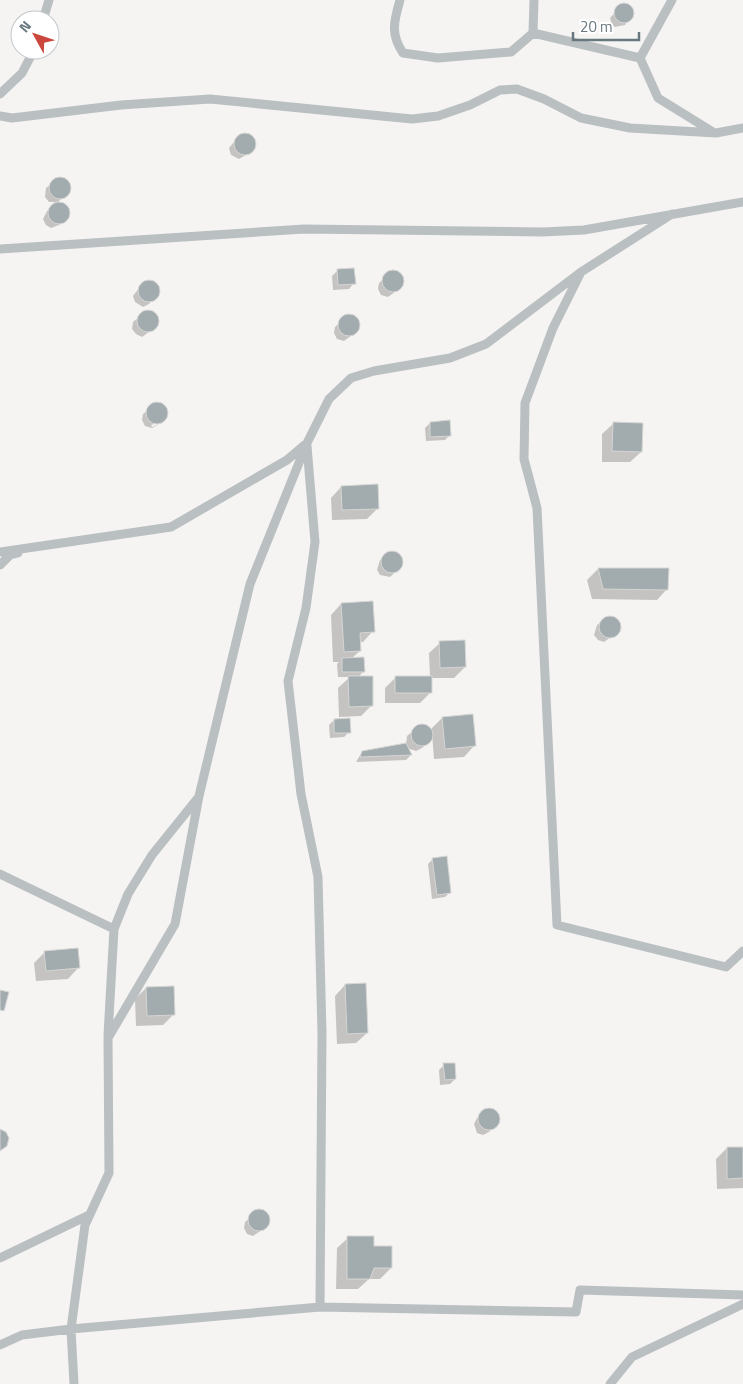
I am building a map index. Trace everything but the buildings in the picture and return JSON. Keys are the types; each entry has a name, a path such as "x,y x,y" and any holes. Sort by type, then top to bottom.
{"street":[{"path":"400,0 395,18 394,40 403,53 438,58 511,52 533,33 534,0"},
{"path":"640,58 672,0"},
{"path":"533,33 640,58"},
{"path":"640,58 658,98 716,133"},
{"path":"0,94 22,73 29,60"},
{"path":"0,116 12,118 121,105 210,99 412,119 438,116 470,105 500,90 517,89 544,99 581,118 630,128 716,133 743,128"},
{"path":"0,249 304,229 532,232 584,230 743,202"},
{"path":"108,1038 174,924 199,796 250,584 307,443 329,399 351,378 374,371 450,358 486,344 581,272 672,214"},
{"path":"581,272 553,328 525,403 524,459 537,508 557,926 726,967 743,951"},
{"path":"0,552 171,527 287,460 307,443"},
{"path":"307,443 315,542 306,608 288,681 301,794 318,877 322,1033 320,1307"},
{"path":"0,565 10,555 57,543"},
{"path":"74,1384 71,1329 85,1225 109,1173 108,1038 114,929 128,894 152,856 199,796"},
{"path":"0,874 114,929"},
{"path":"0,1258 89,1215"},
{"path":"0,1345 22,1336 71,1329 320,1307 576,1312 580,1290 743,1295"},
{"path":"610,1384 632,1358 743,1304"}]}
